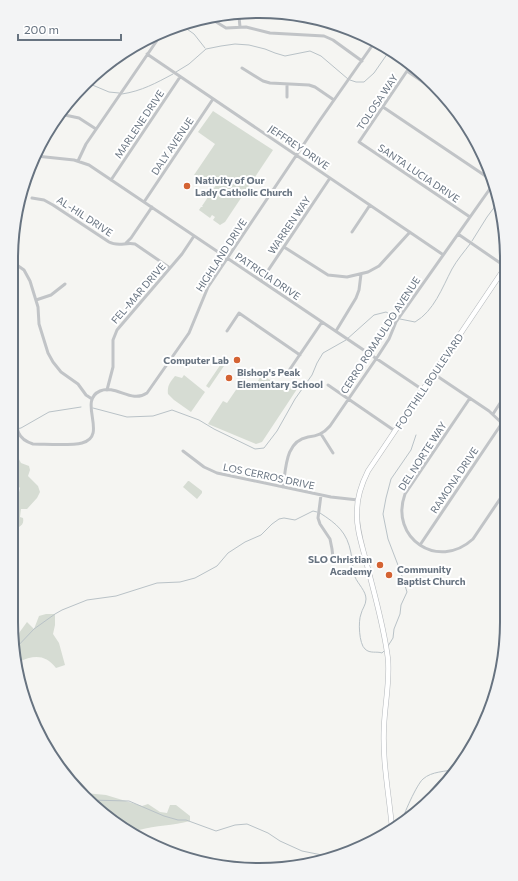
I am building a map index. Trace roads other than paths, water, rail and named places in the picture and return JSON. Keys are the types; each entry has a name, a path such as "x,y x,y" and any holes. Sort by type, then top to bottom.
{"street":[{"path":"239,19 240,27"},
{"path":"216,22 224,27 250,28 270,33 324,36 333,40 362,61"},
{"path":"78,161 96,129 157,41"},
{"name":"HIGHLAND DRIVE","path":"107,390 136,398 147,394 189,333 205,292 372,46"},
{"name":"JEFFREY DRIVE","path":"147,54 442,254"},
{"path":"242,68 265,82 313,86 334,100"},
{"name":"TOLOSA WAY","path":"359,142 407,71 420,80"},
{"name":"MARLENE DRIVE","path":"111,180 180,77"},
{"path":"287,84 287,97"},
{"name":"DALY AVENUE","path":"144,202 213,99"},
{"path":"383,106 485,177"},
{"path":"66,115 79,118 96,129"},
{"name":"SANTA LUCIA DRIVE","path":"359,142 470,217"},
{"name":"PATRICIA DRIVE","path":"41,157 78,161 89,165 423,390"},
{"name":"WARREN WAY","path":"261,280 330,178"},
{"name":"CERRO ROMAULDO AVENUE","path":"321,434 330,426 377,359 389,339 396,322 489,188"},
{"name":"AL-HIL DRIVE","path":"32,198 44,200 53,205 113,244 135,244 170,268"},
{"path":"352,232 370,205"},
{"path":"123,244 131,238 152,207"},
{"path":"284,247 328,275 348,277 368,272 379,266 410,232"},
{"path":"458,234 500,262"},
{"name":"FEL-MAR DRIVE","path":"107,390 113,367 113,340 115,333 182,254 194,236"},
{"path":"18,266 26,273 36,300 39,311 39,324 48,353 53,362 62,372 78,384 86,395 92,399"},
{"path":"336,331 356,298 359,290 361,274"},
{"name":"FOOTHILL BOULEVARD","path":"392,823 384,741 388,684 388,659 383,630 358,529 356,511 360,488 365,476 500,275"},
{"path":"36,300 51,295 65,284"},
{"path":"227,331 239,313 300,355"},
{"path":"288,372 322,322"},
{"path":"434,374 493,414 500,421"},
{"path":"328,385 395,431"},
{"path":"18,430 21,438 33,444 78,444 88,440 94,430 90,405 92,399 98,392 107,390"},
{"name":"DEL NORTE WAY","path":"420,545 410,536 404,525 402,513 403,500 408,488 470,398"},
{"path":"493,414 500,403"},
{"name":"RAMONA DRIVE","path":"420,545 500,426"},
{"path":"283,487 291,448 301,439 321,434 333,453"},
{"name":"LOS CERROS DRIVE","path":"183,451 213,472 321,495 358,500"},
{"path":"321,495 318,518 320,524 330,539 333,558"},
{"path":"420,545 431,551 444,552 456,550 462,547 476,534 500,499"}],"waterway":[{"path":"187,29 194,34 205,48"},
{"path":"176,72 189,64 206,49 235,44 249,45 285,56 310,51 321,56 348,79"},
{"path":"350,80 364,82 374,73 387,55"},
{"path":"122,94 142,89 173,74"},
{"path":"93,85 109,92 119,93"},
{"path":"472,241 494,208"},
{"path":"400,319 415,322 427,312 437,298 458,259 470,244"},
{"path":"93,408 127,417 153,416 172,410 199,420 255,449 264,448 277,431 295,399 312,375 323,353 346,340 374,315 386,312 397,318"},
{"path":"18,429 49,412 81,407"},
{"path":"388,646 393,638 401,605 407,592 388,539 383,514 391,479 411,450 416,435"},
{"path":"19,644 34,629 62,610 87,600 116,596 157,583 180,582 195,578 217,566 228,553 245,542 261,535 279,519 284,518 295,520 313,511 317,512"},
{"path":"320,513 336,525 347,539 355,577 366,596 360,617 361,642 367,651 382,653 385,650"},
{"path":"404,814 417,787 423,779 434,773 449,770"},
{"path":"97,800 129,801 164,816 178,820 186,820 216,831 235,825 247,824 302,851 321,855"}],"place":[{"name":"Nativity of Our Lady Catholic Church","path":"187,186"},
{"name":"Computer Lab","path":"237,360"},
{"name":"Bishop's Peak Elementary School","path":"229,378"},
{"name":"SLO Christian Academy","path":"380,565"},
{"name":"Community Baptist Church","path":"389,575"}]}
